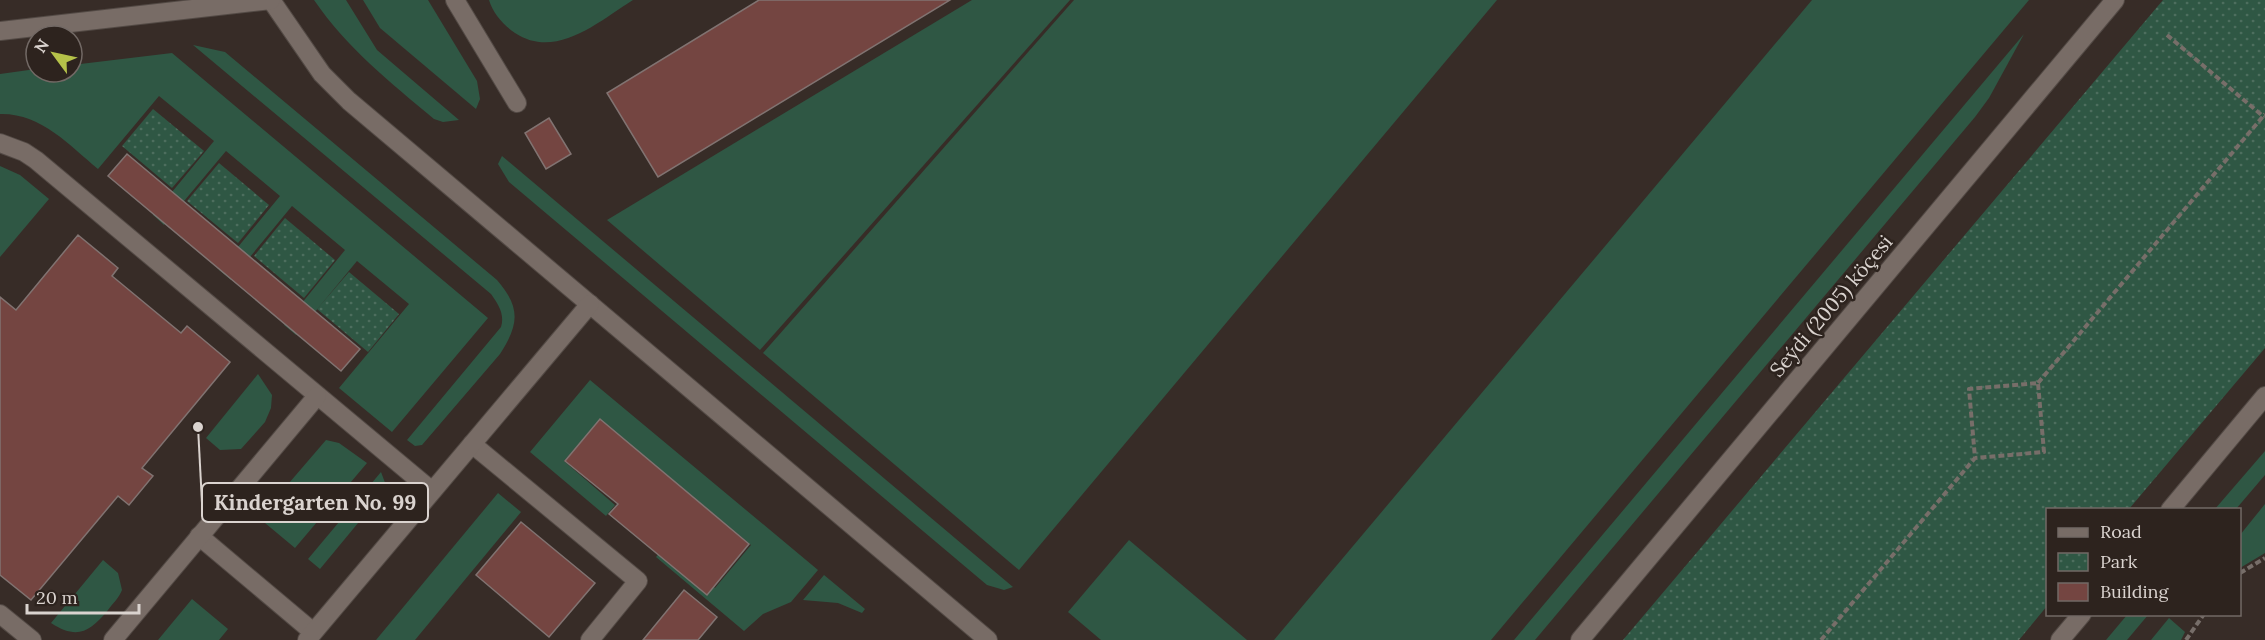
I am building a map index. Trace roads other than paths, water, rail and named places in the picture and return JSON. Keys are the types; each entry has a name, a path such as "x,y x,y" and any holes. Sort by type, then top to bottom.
{"street":[{"path":"0,31 271,0 322,74 349,100 988,640"},
{"path":"455,0 517,103"},
{"name":"Seýdi (2005) köçesi","path":"1580,640 2115,0"},
{"path":"0,143 18,149 36,160 432,491"},
{"path":"200,537 310,636 590,304"},
{"path":"113,640 318,396"},
{"path":"2172,508 2265,396"},
{"path":"472,444 638,581 590,640"},
{"path":"0,614 32,640"},
{"path":"2060,640 2081,616"}],"place":[{"name":"Kindergarten No. 99","path":"198,427"}]}
